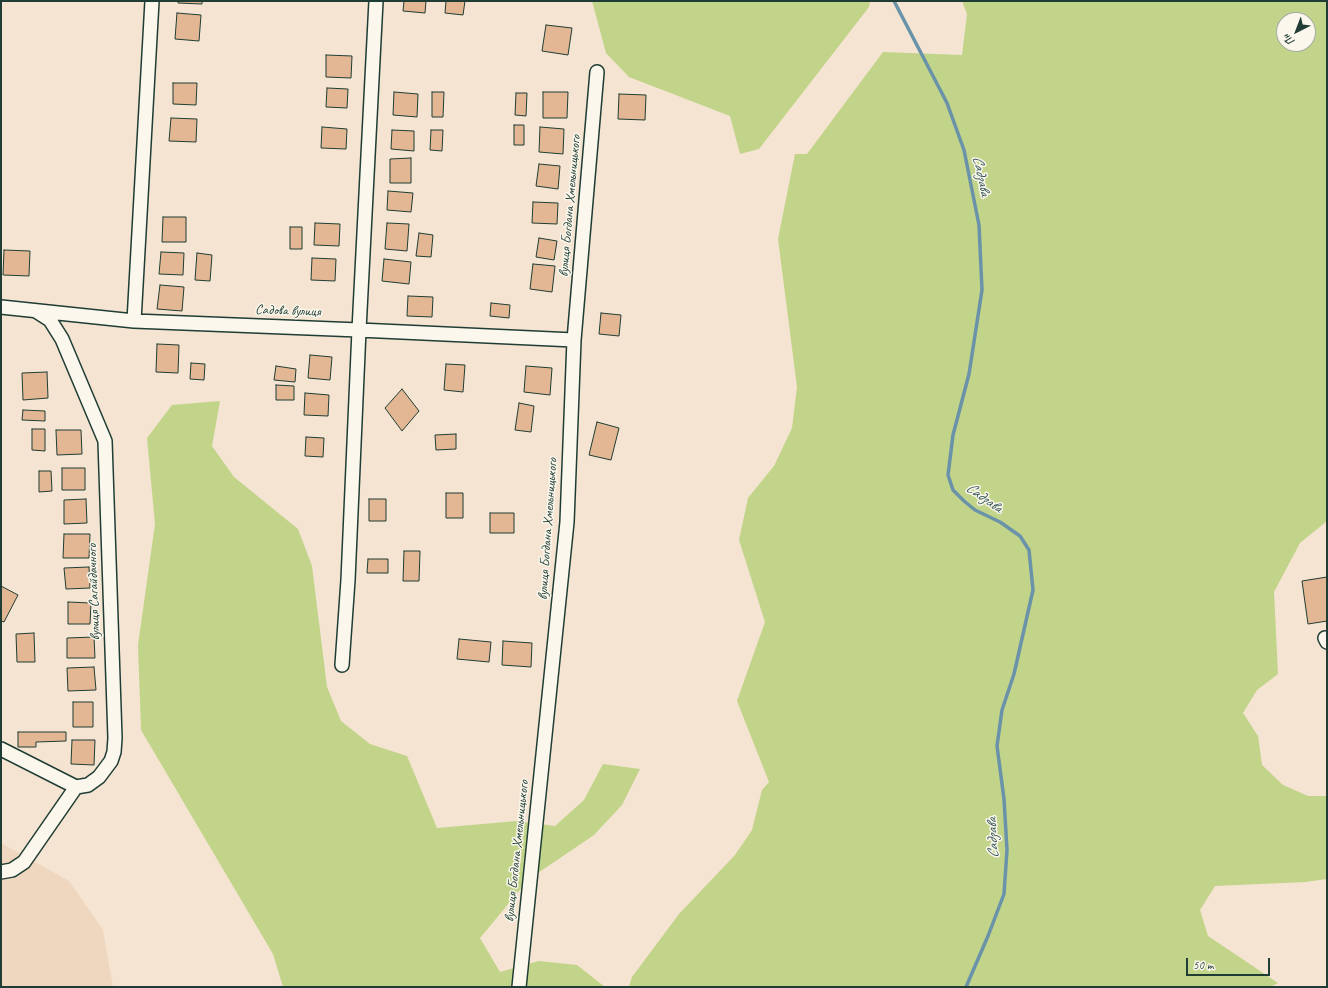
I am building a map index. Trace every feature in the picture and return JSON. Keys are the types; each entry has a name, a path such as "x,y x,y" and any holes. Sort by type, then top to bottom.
{"street":[{"path":"134,321 152,1"},
{"path":"342,665 349,572 359,330 376,1"},
{"name":"вулиця Богдана Хмельницького","path":"519,987 567,522 574,340 597,72"},
{"name":"Садова вулиця","path":"1,307 134,321 574,340"},
{"name":"вулиця Сагайдачного","path":"36,311 50,320 62,339 105,441 115,738 114,752 110,761 99,777 88,786 76,787"},
{"path":"1,749 76,787 24,862 12,870 1,872"}],"shaded area":[{"path":"1,843 69,881 103,930 113,987 1,987"}],"green space":[{"path":"592,1 870,1 869,7 759,149 740,154 730,116 629,77 606,53"},
{"path":"962,1 1327,1 1327,521 1300,543 1274,592 1278,674 1257,690 1243,713 1258,736 1262,765 1283,785 1308,796 1327,796 1327,879 1305,882 1215,886 1200,910 1208,936 1278,983 1270,987 629,987 632,977 679,914 735,855 752,830 762,790 769,782 737,701 765,622 739,540 748,498 774,466 792,428 797,387 778,239 795,154 807,154 883,52 962,55 967,14"},
{"path":"220,401 212,446 234,477 298,529 312,566 327,687 341,721 370,744 407,756 437,828 517,821 555,826 584,800 603,764 640,769 622,805 594,835 529,879 480,938 500,972 539,961 577,965 605,987 283,987 273,954 141,730 138,645 155,524 147,438 172,405"}],"building":[{"path":"178,1 202,1 202,4 178,3"},
{"path":"404,1 426,1 425,13 403,11"},
{"path":"446,1 465,1 463,15 445,13"},
{"path":"177,13 201,15 199,41 175,39"},
{"path":"546,25 572,28 568,55 542,51"},
{"path":"326,55 352,56 351,78 326,77"},
{"path":"173,83 197,83 196,105 173,104"},
{"path":"327,88 348,89 347,108 326,107"},
{"path":"394,92 418,94 417,117 393,115"},
{"path":"432,92 444,92 443,117 432,117"},
{"path":"543,92 568,92 567,118 543,118"},
{"path":"516,93 527,93 526,116 515,115"},
{"path":"619,94 646,95 645,120 618,119"},
{"path":"171,118 197,119 196,142 169,141"},
{"path":"514,125 524,125 524,145 514,145"},
{"path":"322,127 347,129 346,149 321,148"},
{"path":"540,127 564,129 563,154 539,152"},
{"path":"392,130 414,131 414,151 391,149"},
{"path":"431,130 443,130 442,151 430,150"},
{"path":"411,158 411,183 390,183 390,159"},
{"path":"539,164 560,166 558,189 536,186"},
{"path":"388,191 413,193 411,212 387,210"},
{"path":"533,202 558,203 557,224 532,223"},
{"path":"163,217 186,217 186,242 162,242"},
{"path":"315,223 340,224 339,246 314,245"},
{"path":"387,223 409,224 407,251 385,249"},
{"path":"290,227 302,227 302,249 290,249"},
{"path":"419,233 433,235 431,257 416,256"},
{"path":"539,238 557,241 554,260 536,257"},
{"path":"4,250 30,251 29,276 3,275"},
{"path":"161,252 184,253 183,275 159,274"},
{"path":"197,253 212,255 210,281 195,280"},
{"path":"312,258 336,259 335,281 311,280"},
{"path":"384,259 411,262 409,284 382,281"},
{"path":"533,264 555,266 552,292 530,289"},
{"path":"160,285 184,287 182,311 157,309"},
{"path":"408,296 433,297 432,317 407,316"},
{"path":"491,303 510,305 509,318 490,316"},
{"path":"601,313 621,315 619,336 599,334"},
{"path":"157,344 179,345 178,373 156,372"},
{"path":"310,355 332,357 330,380 308,378"},
{"path":"191,363 205,364 204,380 190,379"},
{"path":"446,364 465,365 463,392 444,390"},
{"path":"276,366 296,369 295,382 274,380"},
{"path":"526,366 552,368 550,395 524,392"},
{"path":"47,372 48,398 23,400 22,373"},
{"path":"276,385 294,386 294,400 276,400"},
{"path":"402,389 419,411 402,431 385,408"},
{"path":"305,393 329,395 328,416 304,415"},
{"path":"519,403 534,406 531,432 515,430"},
{"path":"23,410 45,411 45,421 22,420"},
{"path":"597,422 619,428 611,460 589,455"},
{"path":"32,429 45,429 45,451 32,450"},
{"path":"56,430 81,430 82,454 57,455"},
{"path":"456,434 456,449 436,450 435,435"},
{"path":"306,437 324,438 323,457 305,456"},
{"path":"62,468 85,468 85,490 62,490"},
{"path":"39,471 51,471 52,491 39,492"},
{"path":"446,493 463,493 463,518 446,518"},
{"path":"86,499 87,523 64,524 64,500"},
{"path":"369,499 386,499 386,521 369,521"},
{"path":"490,513 514,513 514,533 490,533"},
{"path":"64,534 90,534 89,558 63,558"},
{"path":"404,551 420,551 419,581 403,581"},
{"path":"368,559 388,559 388,573 367,573"},
{"path":"89,567 90,588 66,589 64,568"},
{"path":"1327,577 1327,621 1308,624 1302,581"},
{"path":"1,586 18,595 4,622 1,621"},
{"path":"68,602 91,603 90,624 68,624"},
{"path":"34,633 35,662 17,662 16,634"},
{"path":"94,637 95,658 67,658 67,638"},
{"path":"459,639 491,642 489,662 457,659"},
{"path":"503,641 532,643 531,667 502,665"},
{"path":"94,667 96,690 68,691 67,668"},
{"path":"73,702 93,702 93,727 73,727"},
{"path":"18,732 66,732 66,741 36,742 36,747 18,747"},
{"path":"72,740 95,740 94,765 71,764"}],"waterway":[{"name":"Садзава","path":"894,1 947,103 964,150 979,225 982,290 969,374 953,435 948,475 953,490 964,501 975,510 1000,522 1020,536 1029,550 1033,590 1014,674 1002,710 997,746 1004,799 1007,850 1004,894 966,987"}]}
